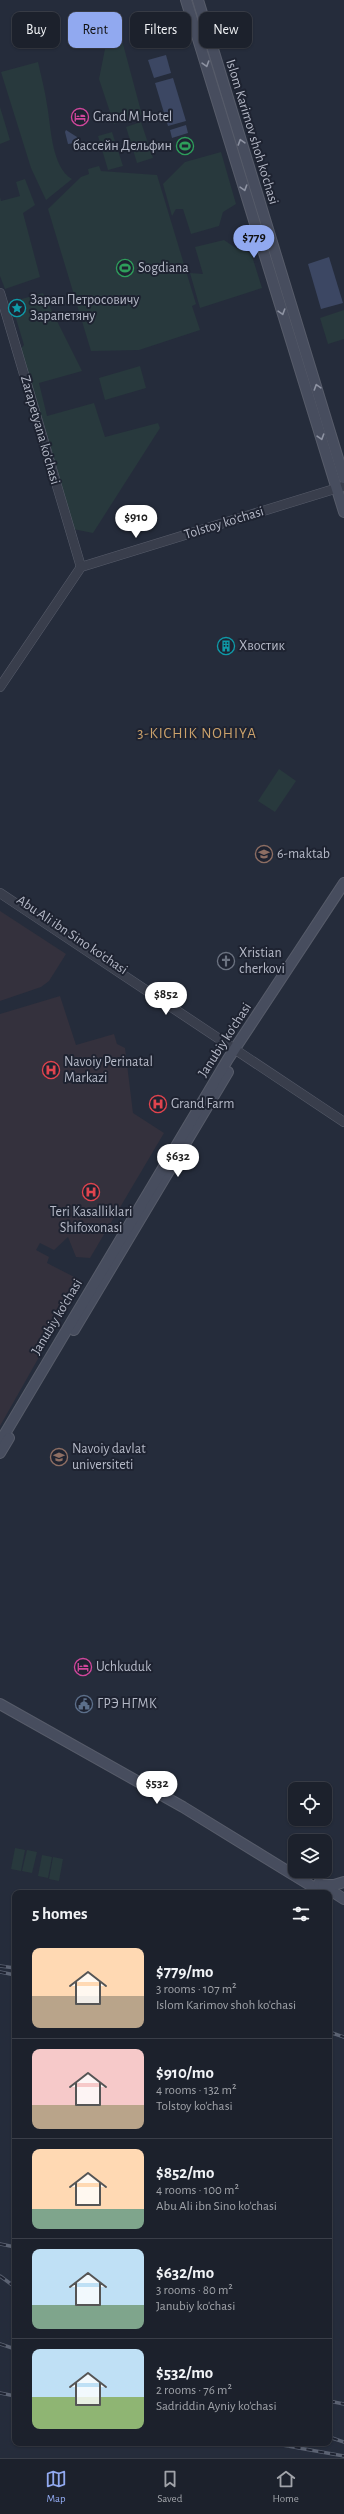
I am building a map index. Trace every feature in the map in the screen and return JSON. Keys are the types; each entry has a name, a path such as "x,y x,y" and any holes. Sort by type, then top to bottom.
{"main road":[{"name":"Islom Karimov shoh ko'chasi","path":"186,0 340,488 344,512"},
{"name":"Islom Karimov shoh ko'chasi","path":"198,0 344,478"},
{"name":"Janubiy ko'chasi","path":"0,1442 238,1048 344,883"},
{"name":"Janubiy ko'chasi","path":"0,1453 238,1048 344,896"},
{"path":"0,1697 198,1808 288,1864"},
{"path":"0,1704 183,1806 322,1889 344,1882"},
{"path":"308,1878 322,1889"}],"street":[{"name":"Zarapetyana ko'chasi","path":"0,293 81,567"},
{"name":"Tolstoy ko'chasi","path":"81,567 340,488"},
{"path":"0,687 81,567"},
{"name":"Abu Ali ibn Sino ko'chasi","path":"0,887 238,1048 344,1122"},
{"name":"Abu Ali ibn Sino ko'chasi","path":"0,893 344,1115"}],"shaded area":[{"path":"122,43 142,115 114,124 99,79 105,48 122,48"},
{"path":"38,62 56,156 65,173 72,179 46,200 31,168 1,72"},
{"path":"0,107 10,140 0,144"},
{"path":"141,122 153,158 137,163 126,127"},
{"path":"112,132 123,166 108,170 98,136"},
{"path":"221,152 236,204 223,212 219,226 191,234 183,209 176,209 172,216 163,184 185,162"},
{"name":"Sogdiana","path":"99,166 101,171 157,175 196,304 192,306 200,330 139,350 91,351 48,209 81,177 89,174 88,169"},
{"path":"25,179 35,205 23,213 40,277 5,289 0,276 0,197 1,201 20,196 16,182"},
{"path":"224,240 236,248 251,253 262,288 200,308 190,273 203,274 195,247"},
{"path":"43,293 82,371 39,383 47,416 94,403 105,437 158,423 160,428 93,533 73,529 18,352 24,345 11,302"},
{"path":"344,310 344,339 328,344 320,318"},
{"path":"140,366 146,388 105,400 99,378"},
{"path":"279,769 296,781 275,812 258,801"},
{"path":"0,911 66,954 49,981 41,987 0,1001"},
{"path":"60,996 76,1045 114,1034 117,1044 125,1048 133,1113 164,1133 90,1258 76,1257 68,1237 54,1250 40,1243 36,1250 49,1257 47,1263 82,1281 0,1426 0,1014"},
{"path":"15,1848 25,1850 21,1871 11,1869"},
{"path":"27,1850 37,1852 32,1873 22,1871"},
{"path":"42,1855 52,1857 48,1878 38,1876"},
{"path":"53,1857 63,1859 59,1881 49,1879"}],"water":[{"path":"166,55 171,73 154,78 148,60"},
{"path":"173,78 186,121 168,126 155,83"},
{"path":"186,125 188,133 172,138 170,130"},
{"path":"66,130 77,137 75,143 68,144 65,132"},
{"path":"329,257 343,303 321,309 308,264"}],"railway":[{"path":"0,1966 12,1968"},
{"path":"0,1972 12,1974"},
{"path":"332,2033 344,2037"},
{"path":"0,2244 12,2246"},
{"path":"0,2276 12,2285"},
{"path":"0,2344 12,2348"},
{"path":"0,2393 12,2395"},
{"path":"332,2402 344,2404"},
{"path":"332,2438 344,2442"},
{"path":"288,2446 344,2456"}],"place":[{"name":"Grand M Hotel","path":"80,117"},
{"name":"бассейн Дельфин","path":"185,146"},
{"name":"Sogdiana","path":"125,268"},
{"name":"Зарап Петросовичу Зарапетяну","path":"17,308"},
{"name":"Хвостик","path":"226,646"},
{"name":"6-maktab","path":"264,854"},
{"name":"Xristian cherkovi","path":"226,961"},
{"name":"Navoiy Perinatal Markazi","path":"51,1070"},
{"name":"Grand Farm","path":"158,1104"},
{"name":"Teri Kasalliklari Shifoxonasi","path":"91,1192"},
{"name":"Navoiy davlat universiteti","path":"59,1457"},
{"name":"Uchkuduk","path":"83,1667"},
{"name":"ГРЭ НГМК","path":"84,1704"}],"district":[{"name":"3-KICHIK NOHIYA","path":"197,733"}]}
